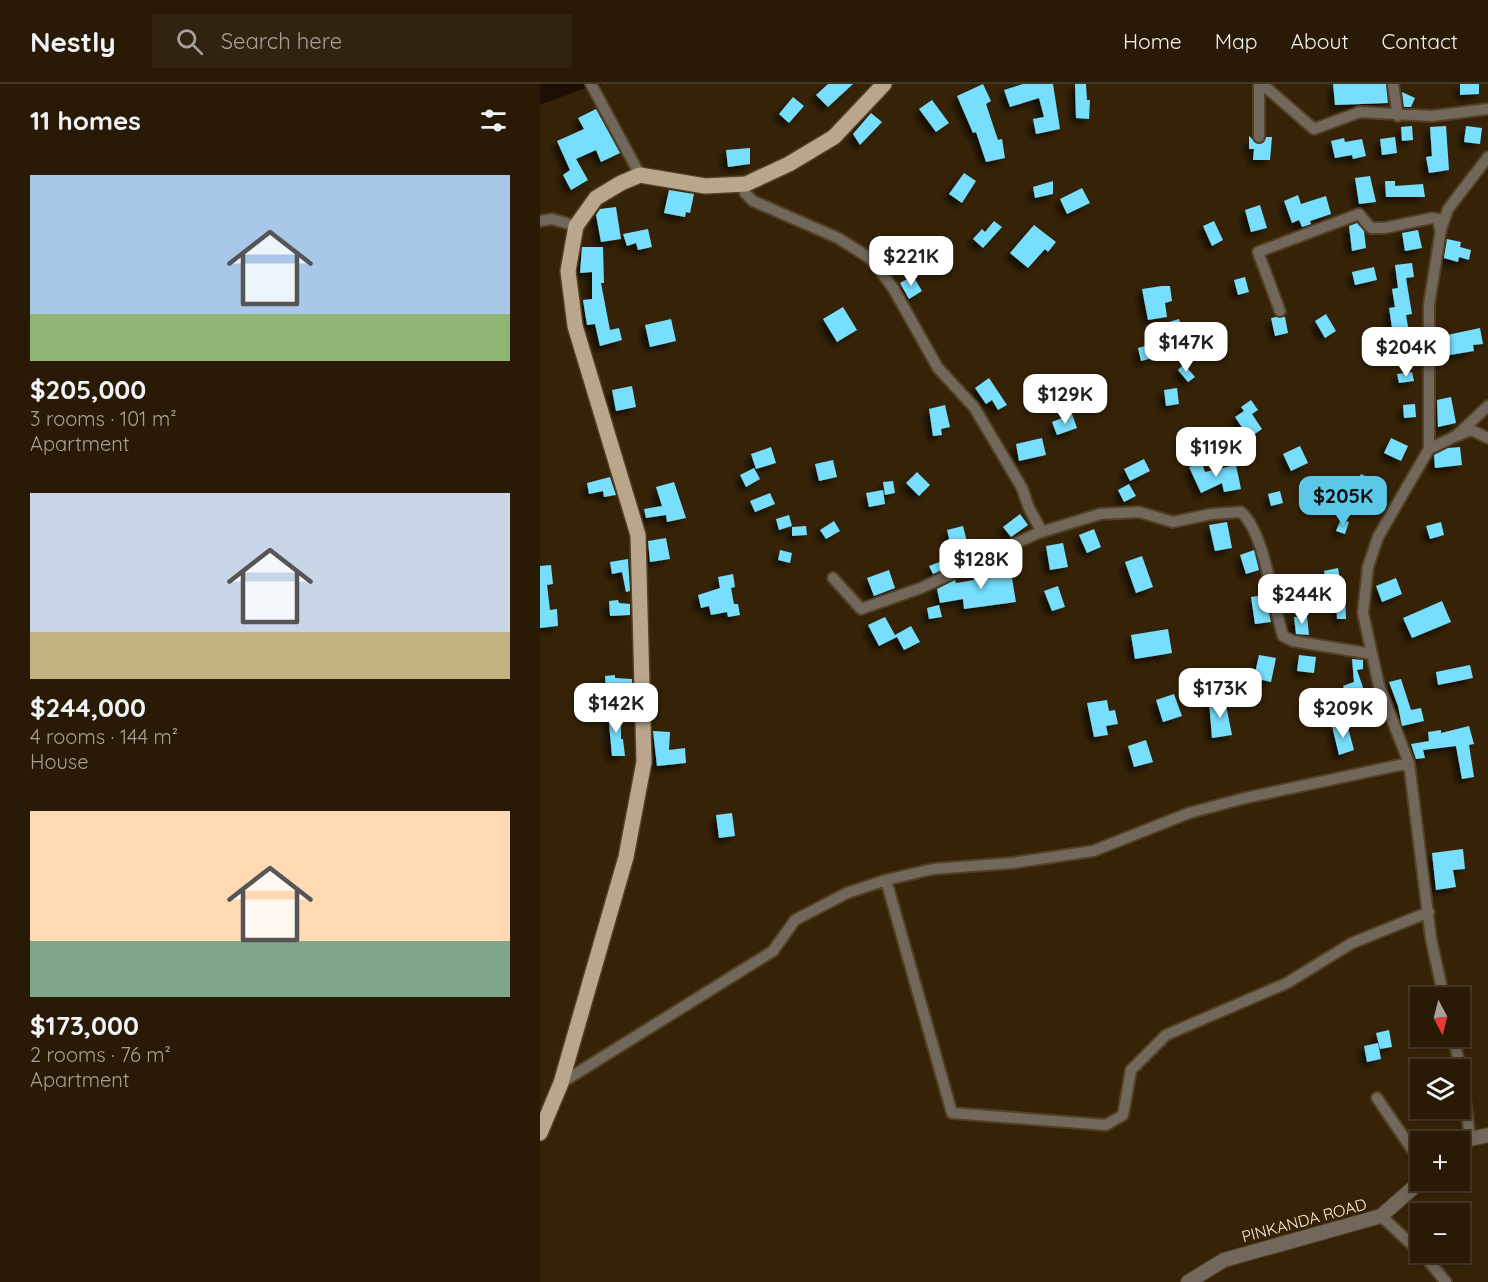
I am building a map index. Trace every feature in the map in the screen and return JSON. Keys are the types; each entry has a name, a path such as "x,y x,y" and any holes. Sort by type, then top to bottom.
{"main road":[{"path":"540,1133 561,1083 626,857 644,762 638,535 575,326 568,271 576,226 596,198 640,175 705,186 743,184 789,164 834,137 884,84"}],"street":[{"path":"1261,84 1314,129 1360,112 1398,116 1432,116 1488,110"},
{"path":"1259,137 1261,84"},
{"path":"1393,84 1393,99 1398,116"},
{"path":"591,85 640,175"},
{"path":"1442,987 1431,939 1409,763 1379,686 1363,613 1368,567 1378,537 1429,449 1429,305 1441,229 1448,209 1488,157"},
{"path":"743,184 745,193 753,201 838,238 871,258 894,288 938,368 974,407 1022,488 1029,508 1042,532"},
{"path":"1280,311 1258,252 1359,214 1371,228 1384,228 1432,218 1438,219 1441,229"},
{"path":"540,221 552,219 576,226"},
{"path":"1456,436 1488,406"},
{"path":"1429,449 1471,430 1488,438"},
{"path":"833,578 861,609 921,588 1042,532 1100,514 1126,511 1173,522 1211,514 1241,512 1259,543 1283,636 1293,641 1372,654"},
{"path":"561,1083 773,951 795,920 847,893 886,880 933,869 1012,863 1093,851 1189,813 1245,798 1409,763"},
{"path":"886,880 952,1113 1106,1125 1123,1115 1131,1070 1166,1035 1287,983 1352,944 1429,912"},
{"path":"1456,1047 1462,1075 1464,1131"},
{"path":"1377,1098 1410,1146"},
{"path":"1470,1142 1488,1135"},
{"name":"PINKANDA ROAD","path":"1188,1282 1224,1260 1381,1216 1410,1191"},
{"path":"1381,1216 1410,1242"},
{"path":"1430,1263 1446,1282"}],"shaded area":[{"path":"540,84 604,84 585,88 540,105"}],"building":[{"path":"828,84 853,84 828,107 816,95"},
{"path":"983,84 991,101 986,104 998,140 1002,139 1005,158 986,162 976,132 973,133 957,96"},
{"path":"1023,84 1053,84 1060,129 1036,134 1033,119 1044,117 1039,98 1010,107 1004,90"},
{"path":"1075,84 1086,84 1087,100 1090,100 1089,119 1076,118"},
{"path":"1333,84 1386,84 1388,103 1335,105"},
{"path":"1460,84 1479,84 1479,94 1460,95"},
{"path":"1402,92 1415,98 1411,107 1404,107"},
{"path":"793,97 804,106 789,123 779,114"},
{"path":"932,100 949,123 936,132 919,109"},
{"path":"596,109 620,153 601,162 596,150 576,159 588,180 571,190 563,175 570,170 557,141 584,129 578,118"},
{"path":"871,113 882,122 860,145 853,134"},
{"path":"1412,126 1413,140 1402,141 1401,127"},
{"path":"1446,126 1449,170 1429,173 1426,157 1432,156 1430,127"},
{"path":"1466,126 1482,128 1480,144 1464,142"},
{"path":"1249,136 1258,144 1263,143 1266,137 1272,137 1270,160 1253,160 1254,149 1249,149"},
{"path":"1395,137 1397,153 1382,155 1380,139"},
{"path":"1344,138 1345,142 1362,139 1366,156 1353,159 1352,155 1335,158 1331,141"},
{"path":"750,148 750,164 728,167 726,150"},
{"path":"964,173 976,181 962,203 949,194"},
{"path":"1370,176 1376,202 1359,204 1355,178"},
{"path":"1053,181 1053,194 1035,198 1033,187"},
{"path":"1385,181 1395,181 1395,186 1423,184 1425,197 1386,197"},
{"path":"1082,188 1090,203 1067,214 1060,199"},
{"path":"669,190 694,194 690,213 686,212 685,217 664,213"},
{"path":"1298,195 1301,204 1326,196 1331,214 1310,221 1311,224 1302,227 1299,220 1292,223 1284,201"},
{"path":"1260,205 1267,228 1251,232 1245,210"},
{"path":"616,207 621,239 601,242 596,215 600,209"},
{"path":"994,221 1002,227 983,248 973,239 982,229 985,232"},
{"path":"1214,221 1223,240 1212,246 1203,226"},
{"path":"1357,223 1364,231 1366,248 1352,251 1349,226"},
{"path":"1034,225 1056,242 1048,252 1045,249 1028,268 1010,253"},
{"path":"648,229 652,247 638,250 636,243 627,246 623,234"},
{"path":"1418,230 1422,248 1405,251 1402,233"},
{"path":"1447,239 1461,242 1460,247 1471,250 1469,260 1459,257 1458,262 1444,258"},
{"path":"582,247 603,247 604,283 601,283 610,330 619,328 622,340 600,346 595,324 587,325 583,300 592,299 592,272 580,273"},
{"path":"1412,263 1414,277 1406,278 1412,314 1406,315 1411,344 1386,350 1380,341 1393,334 1389,308 1395,307 1392,289 1398,288 1395,265"},
{"path":"1374,267 1377,280 1355,285 1352,272"},
{"path":"913,276 922,291 909,299 900,283"},
{"path":"1245,277 1249,292 1238,295 1234,280"},
{"path":"1170,286 1172,301 1165,303 1167,317 1148,320 1142,289"},
{"path":"843,307 857,330 837,342 823,319"},
{"path":"1326,314 1336,331 1325,338 1315,321"},
{"path":"1285,317 1288,333 1275,336 1271,318"},
{"path":"671,319 676,341 650,347 645,325"},
{"path":"1179,319 1183,330 1172,333 1169,322"},
{"path":"1480,328 1483,344 1473,345 1474,351 1450,355 1447,335"},
{"path":"1149,345 1153,358 1141,361 1138,348"},
{"path":"1184,364 1195,377 1188,382 1178,370"},
{"path":"1412,372 1414,381 1399,383 1397,374"},
{"path":"989,378 1007,405 998,410 992,400 986,404 975,388"},
{"path":"632,386 636,407 616,411 612,390"},
{"path":"1177,388 1179,404 1166,406 1164,390"},
{"path":"1451,397 1456,423 1438,427 1437,400"},
{"path":"1251,400 1258,410 1252,414 1262,429 1249,438 1235,417 1244,411 1241,407"},
{"path":"1415,404 1416,417 1404,418 1403,405"},
{"path":"945,405 950,427 941,429 942,435 933,436 929,409"},
{"path":"1072,414 1077,428 1057,435 1052,422"},
{"path":"1204,431 1211,451 1193,457 1186,438"},
{"path":"1042,438 1046,455 1019,461 1016,444"},
{"path":"1391,438 1408,446 1401,461 1384,453"},
{"path":"1300,446 1308,463 1291,471 1283,454"},
{"path":"771,447 776,463 756,469 751,454"},
{"path":"1460,447 1462,465 1435,468 1434,455 1448,448"},
{"path":"1144,459 1150,471 1130,481 1124,469"},
{"path":"833,460 837,477 819,481 815,464"},
{"path":"1202,463 1205,472 1236,465 1241,489 1224,492 1222,483 1201,493 1189,467"},
{"path":"754,468 760,479 746,487 740,475"},
{"path":"917,472 930,485 919,496 906,483"},
{"path":"1361,474 1379,483 1369,503 1351,495"},
{"path":"610,477 616,495 604,497 603,491 589,494 587,483"},
{"path":"893,481 895,493 885,495 883,482"},
{"path":"674,482 686,518 667,522 666,515 646,518 644,509 662,506 656,487"},
{"path":"1129,484 1136,496 1124,502 1118,490"},
{"path":"883,490 885,504 869,507 866,493"},
{"path":"1280,491 1283,503 1271,506 1268,494"},
{"path":"770,493 775,504 755,512 750,501"},
{"path":"1020,514 1028,525 1011,537 1003,527"},
{"path":"789,515 792,526 779,530 776,519"},
{"path":"1341,519 1349,522 1345,534 1336,531"},
{"path":"834,521 840,531 826,539 820,530"},
{"path":"1227,522 1232,548 1215,551 1209,525"},
{"path":"1441,522 1444,535 1430,539 1426,526"},
{"path":"806,526 807,535 792,536 792,527"},
{"path":"963,526 967,542 963,543 965,559 933,574 929,566 950,558 949,551 952,551 947,530"},
{"path":"1094,529 1101,547 1087,553 1079,535"},
{"path":"666,538 670,559 650,562 648,541"},
{"path":"1063,543 1068,567 1050,570 1046,546"},
{"path":"780,550 792,553 790,563 778,560"},
{"path":"1254,550 1259,570 1246,574 1240,555"},
{"path":"1142,556 1153,587 1136,593 1125,562"},
{"path":"628,559 630,591 626,592 622,572 612,574 610,562"},
{"path":"551,565 553,584 547,585 550,610 557,609 558,626 540,628 540,566"},
{"path":"1010,566 1016,602 964,609 963,599 940,603 937,589 955,580 956,583 974,580 973,574"},
{"path":"1338,568 1341,585 1327,588 1324,571"},
{"path":"889,570 895,588 874,596 867,578"},
{"path":"733,574 735,587 731,588 734,604 738,604 740,615 728,617 727,612 711,615 709,606 701,608 698,595 720,588 718,577"},
{"path":"1396,578 1402,594 1382,602 1376,586"},
{"path":"1058,586 1065,607 1052,611 1044,591"},
{"path":"1336,593 1345,593 1346,619 1337,619"},
{"path":"1265,595 1271,622 1255,624 1251,597"},
{"path":"618,600 619,603 630,604 630,615 610,616 609,601"},
{"path":"1442,601 1451,622 1412,638 1403,618"},
{"path":"939,605 942,617 929,619 927,608"},
{"path":"1307,616 1309,635 1296,634 1294,617"},
{"path":"885,617 895,635 911,626 920,642 904,650 897,637 879,646 868,625"},
{"path":"1168,629 1172,653 1135,659 1131,635"},
{"path":"1259,655 1276,658 1271,682 1254,678"},
{"path":"1299,655 1316,657 1314,673 1297,671"},
{"path":"1352,659 1363,660 1363,669 1357,670 1368,702 1351,708 1343,686 1354,682"},
{"path":"1470,665 1473,678 1438,685 1436,672"},
{"path":"615,675 615,678 632,679 632,695 625,695 625,710 613,710 614,693 606,694 605,676"},
{"path":"1401,679 1411,710 1421,708 1424,721 1402,726 1398,706 1389,682"},
{"path":"1174,694 1182,716 1163,722 1156,700"},
{"path":"1107,700 1109,711 1115,710 1118,724 1106,726 1108,735 1094,737 1087,703"},
{"path":"1225,700 1232,735 1212,738 1209,701"},
{"path":"608,712 621,712 621,739 623,739 625,756 612,756"},
{"path":"1347,724 1354,750 1339,755 1332,726"},
{"path":"1469,726 1474,744 1469,745 1474,777 1462,779 1456,746 1423,750 1425,758 1416,759 1411,744 1429,741 1428,732 1441,730 1441,733"},
{"path":"653,731 670,732 669,750 685,748 686,763 657,766"},
{"path":"1146,740 1153,762 1134,767 1128,746"},
{"path":"732,813 735,836 719,838 716,815"},
{"path":"1463,849 1465,869 1453,870 1456,887 1436,890 1432,853"},
{"path":"1389,1030 1392,1047 1380,1049 1376,1033"},
{"path":"1378,1043 1381,1059 1367,1062 1364,1046"}]}
